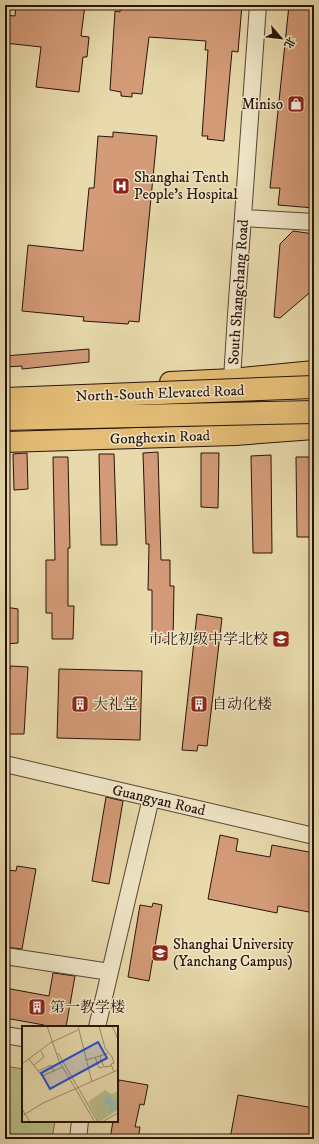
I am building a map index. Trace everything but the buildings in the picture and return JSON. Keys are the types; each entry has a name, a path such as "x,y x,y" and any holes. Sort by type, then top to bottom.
{"highway":[{"name":"North-South Elevated Road","path":"5,399 314,388"},
{"name":"North-South Elevated Road","path":"5,419 314,412"}],"main road":[{"path":"5,390 232,379 314,371"},
{"name":"Gonghexin Road","path":"5,442 235,434 314,429"}],"street":[{"name":"South Shangchang Road","path":"235,434 232,379 258,5"},
{"path":"243,218 314,222"},
{"name":"Guangyan Road","path":"5,764 314,836"},
{"path":"97,1026 151,798"},
{"path":"5,956 110,972"},
{"path":"5,1035 22,1038"},
{"path":"78,1139 80,1122"}],"green space":[{"path":"5,1066 22,1069 22,1122 55,1122 52,1139 5,1139"}],"place":[{"name":"Miniso","path":"296,104"},
{"name":"Shanghai Tenth People's Hospital","path":"121,186"},
{"name":"市北初级中学北校","path":"281,639"},
{"name":"大礼堂","path":"80,704"},
{"name":"自动化楼","path":"199,704"},
{"name":"Shanghai University (Yanchang Campus)","path":"160,953"},
{"name":"第一教学楼","path":"37,1007"}]}
